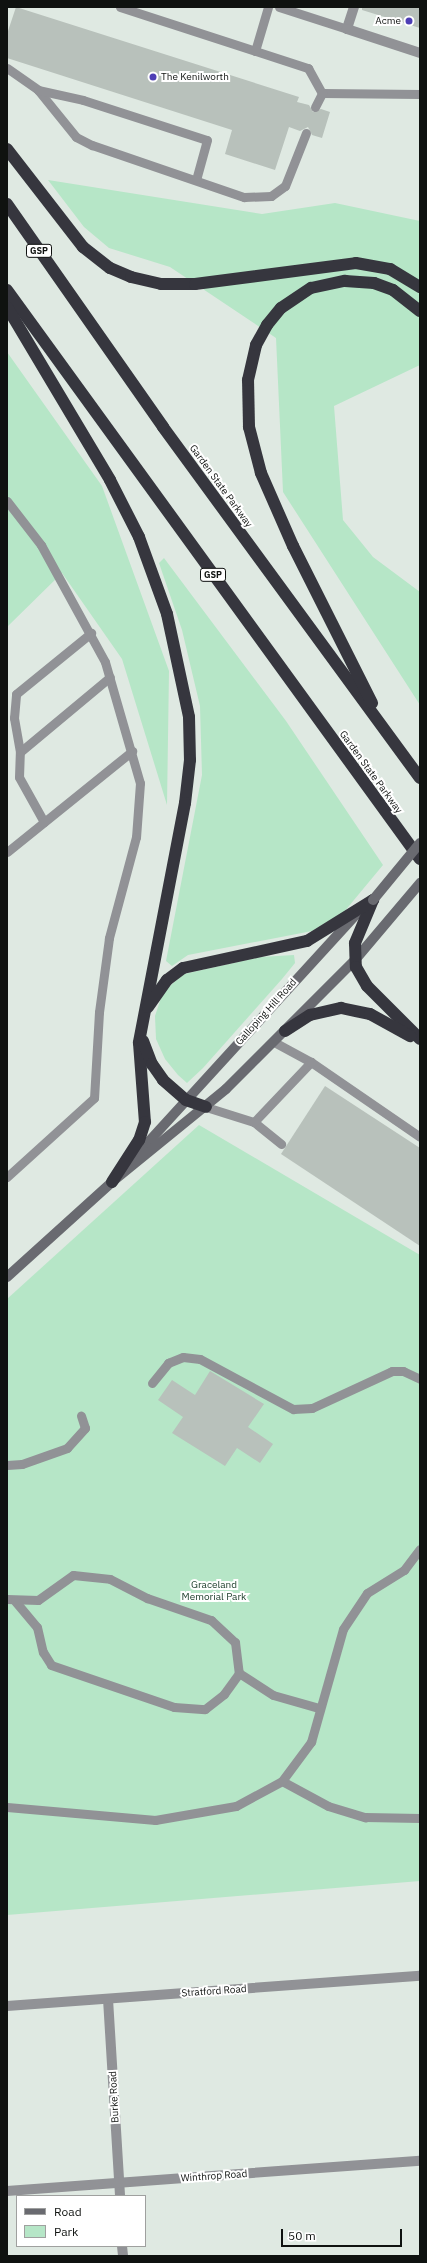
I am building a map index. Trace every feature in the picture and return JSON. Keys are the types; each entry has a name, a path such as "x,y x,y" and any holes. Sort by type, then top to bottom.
{"highway":[{"path":"7,149 83,246 105,264 131,277 161,284 195,284 356,263 390,269 420,287"},
{"name":"Garden State Parkway","path":"7,204 159,421 420,778"},
{"path":"397,747 269,493 251,440 247,391 256,346 267,325 286,304 311,288 345,281 374,283 397,292 420,311"},
{"name":"Garden State Parkway","path":"7,290 420,859"},
{"path":"7,307 130,519 161,595 183,679 190,731 189,775 141,1030 139,1057 145,1122 139,1140 112,1182"},
{"path":"144,1013 167,980 183,968 307,942 373,900"},
{"path":"373,900 355,943 355,960 367,986 420,1039"},
{"path":"285,1031 320,1011 350,1009 381,1019 420,1043"},
{"path":"141,1030 152,1064 186,1100 206,1107"}],"main road":[{"name":"Galloping Hill Road","path":"112,1182 344,925 373,900 420,843"},
{"name":"Galloping Hill Road","path":"7,1277 112,1182 206,1107 274,1042 355,960 420,883"}],"street":[{"path":"354,7 347,28 420,53"},
{"name":"Stratford Road","path":"7,2006 420,1976"},
{"name":"Burke Road","path":"108,1999 120,2195"},
{"name":"Winthrop Road","path":"7,2191 420,2161"}],"lane":[{"path":"120,7 308,68 322,93"},
{"path":"255,51 268,7"},
{"path":"279,7 347,28"},
{"path":"7,68 38,90 76,136 92,145 244,197 271,196 285,186 293,170 306,133"},
{"path":"38,90 83,100 207,140 196,180"},
{"path":"322,93 420,94"},
{"path":"314,107 322,93"},
{"path":"7,501 41,545 91,633 110,677 140,783 136,837 109,938 99,1012 94,1098 7,1176"},
{"path":"44,822 18,777 20,752 14,718 16,694 91,633"},
{"path":"20,752 110,677"},
{"path":"7,852 132,751"},
{"path":"274,1042 311,1062 420,1137"},
{"path":"254,1122 311,1062"},
{"path":"206,1107 254,1122 281,1144"},
{"path":"152,1383 168,1362 183,1357 200,1359 293,1409 312,1408 392,1371 403,1371 420,1379"},
{"path":"7,1465 22,1464 67,1448 85,1428 81,1416"},
{"path":"7,1807 155,1820 236,1806 282,1781 311,1742 319,1708 343,1629 367,1593 404,1570 420,1548"},
{"path":"73,1575 110,1579 146,1598 210,1620 235,1642 239,1673 224,1694 205,1709 174,1707 51,1665 43,1652 37,1627 11,1600 38,1600 73,1575"},
{"path":"239,1673 273,1695 319,1708"},
{"path":"282,1781 328,1806 365,1818 420,1818"}],"green space":[{"path":"48,180 262,214 335,203 420,221 420,365 334,406 343,520 373,557 420,592 420,705 283,492 276,338 170,267 109,248 84,227"},
{"path":"7,352 102,486 169,671 167,805 122,659 62,573 7,627"},
{"path":"164,558 286,721 383,865 344,912 312,931 188,955 172,966 166,961 202,775 200,706 182,630 159,563"},
{"path":"294,955 295,963 203,1068 187,1083 178,1075 165,1059 156,1039 155,1016 162,995 172,984 184,974 261,957"},
{"name":"Graceland Memorial Park","path":"199,1125 420,1255 420,1881 7,1915 7,1299"}],"building":[{"name":"The Kenilworth","path":"16,7 299,97 297,102 309,105 313,112 321,109 330,112 322,138 312,135 308,127 300,131 289,127 275,170 225,154 232,130 7,58 7,34"},
{"name":"Acme","path":"362,7 420,7 420,28 362,10"},
{"path":"325,1086 420,1148 420,1246 281,1154"},
{"path":"210,1371 264,1404 248,1427 273,1444 260,1463 237,1448 225,1466 172,1433 183,1417 158,1400 172,1380 195,1395"}],"place":[{"name":"Acme","path":"409,21"},
{"name":"The Kenilworth","path":"153,77"}]}
